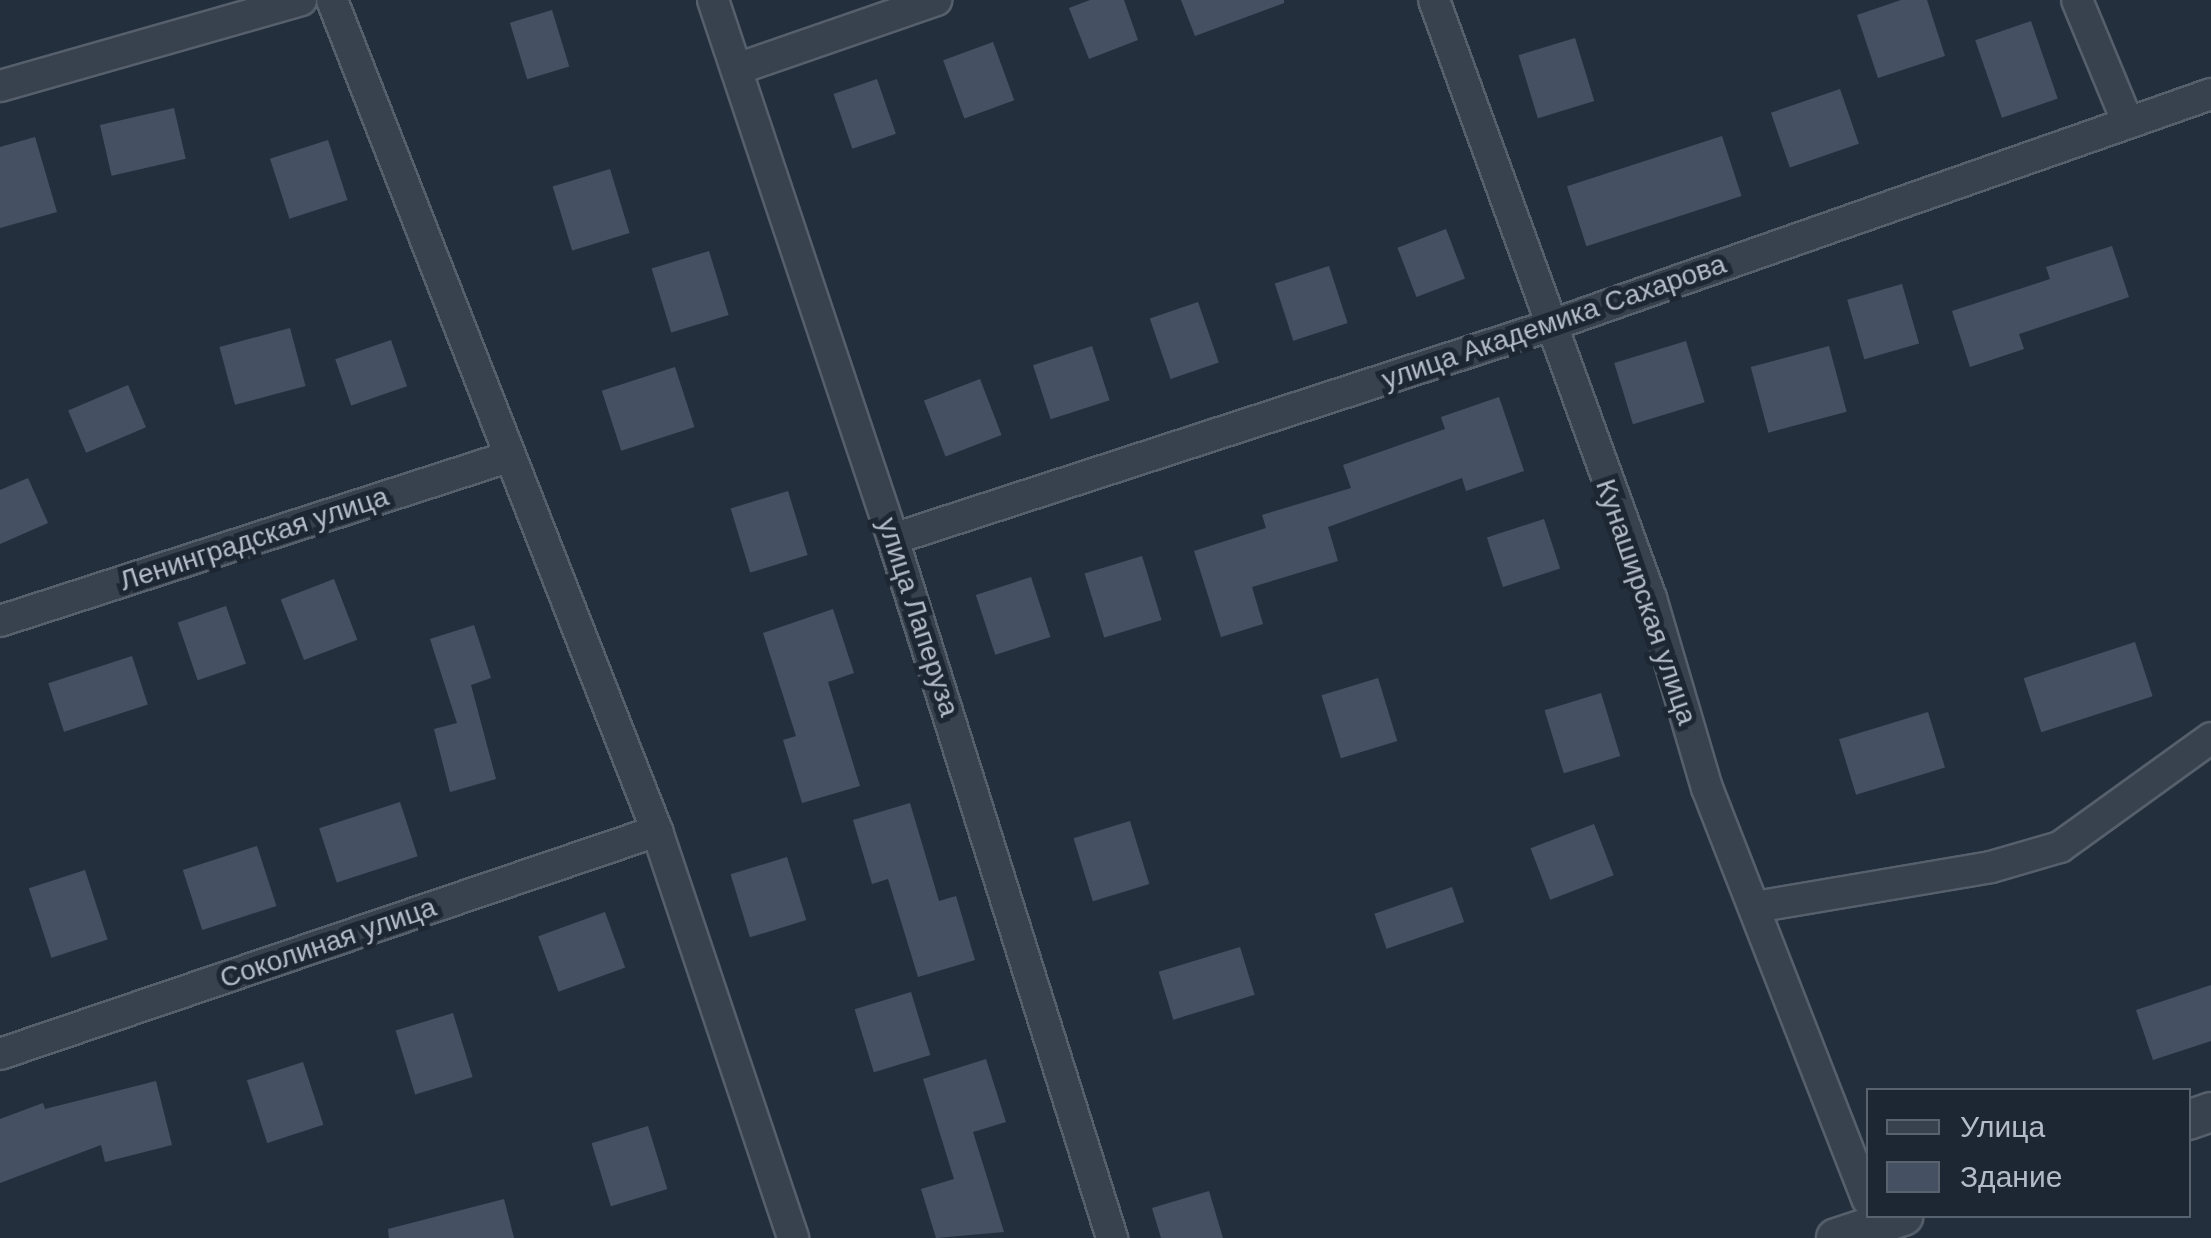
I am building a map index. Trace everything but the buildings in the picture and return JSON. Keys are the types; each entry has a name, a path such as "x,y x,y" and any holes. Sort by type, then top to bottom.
{"street":[{"path":"0,86 301,0"},
{"path":"332,0 657,831 793,1238"},
{"name":"улица Лаперуза","path":"713,0 893,539 1112,1238"},
{"path":"737,69 936,0"},
{"name":"Кунаширская улица","path":"1434,0 1651,598 1707,788 1866,1177"},
{"path":"2077,0 2128,123"},
{"name":"улица Академика Сахарова","path":"893,539 1552,326 2211,94"},
{"name":"Ленинградская улица","path":"0,621 508,457"},
{"path":"1755,907 1991,866 2060,848 2211,738"},
{"name":"Соколиная улица","path":"0,1054 657,831"},
{"path":"1836,1238 1874,1218"}]}
